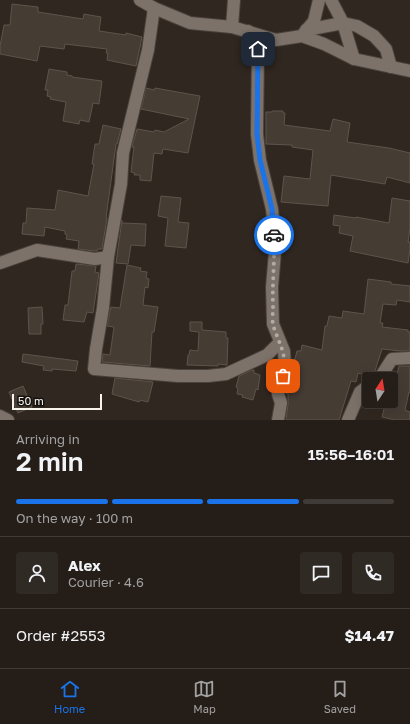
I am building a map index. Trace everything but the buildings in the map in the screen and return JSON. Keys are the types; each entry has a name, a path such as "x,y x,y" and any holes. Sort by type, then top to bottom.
{"street":[{"path":"140,0 154,8 190,23 232,27 276,40"},
{"path":"232,27 234,0"},
{"path":"304,33 314,20 319,0"},
{"path":"331,0 343,23 354,59"},
{"path":"154,8 148,50 123,153 121,184 108,257 103,308 94,369 178,376 208,376 226,374 267,355 280,342"},
{"path":"258,49 276,40 343,23 357,26 374,36 386,49 391,68"},
{"path":"248,31 258,49 257,134 260,160 272,209 275,252 272,287 273,324 284,351 285,366 278,394 281,403 278,420"},
{"path":"304,33 354,59 410,71"},
{"path":"0,263 36,250 95,259 108,257"},
{"path":"384,372 392,359 410,358"},
{"path":"348,420 362,390"},
{"path":"0,416 8,420"}],"way so far":[{"path":"274,235 275,252 272,287 273,324 284,351 285,366 283,376"}],"route":[{"path":"258,49 257,134 260,160 272,209 274,235"}]}
